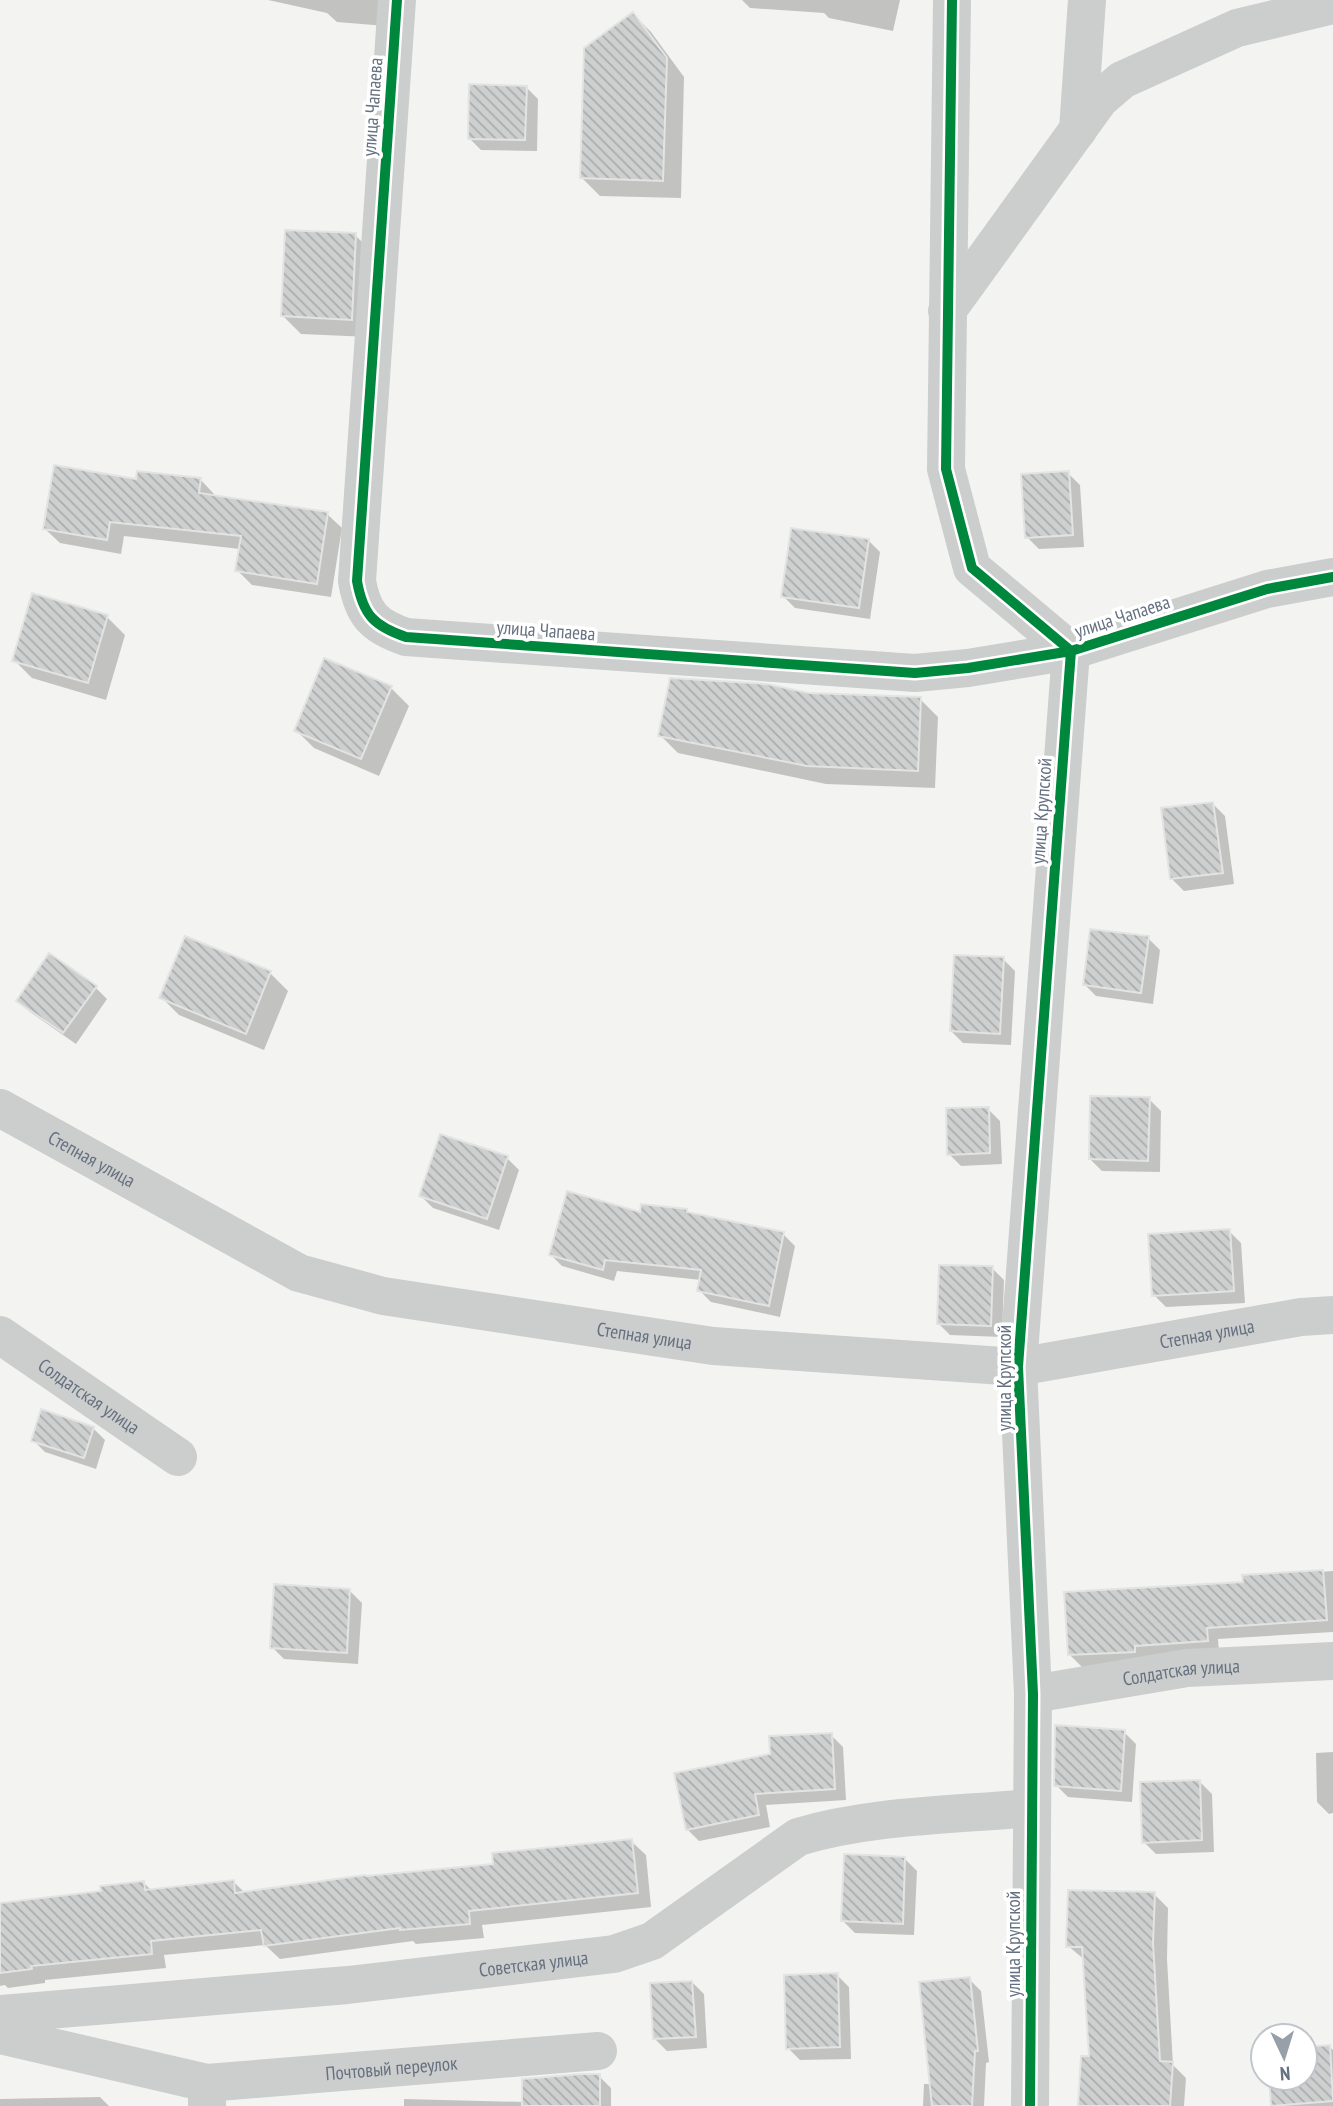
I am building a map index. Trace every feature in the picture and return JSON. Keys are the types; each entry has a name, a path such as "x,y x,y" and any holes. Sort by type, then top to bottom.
{"street":[{"name":"улица Чапаева","path":"397,0 357,581 361,601 372,619 386,630 406,637 915,673 968,668 1071,651 1267,589 1333,577"},
{"path":"952,0 946,469 972,568 1071,651"},
{"path":"1078,130 1087,0"},
{"path":"947,311 1100,99 1122,80 1237,28 1333,5"},
{"name":"улица Крупской","path":"1030,2106 1033,1694 1018,1367 1071,651"},
{"name":"Степная улица","path":"0,1108 299,1273 383,1296 713,1346 1018,1367 1301,1317 1333,1315"},
{"name":"Солдатская улица","path":"0,1335 178,1457"},
{"name":"Солдатская улица","path":"1033,1694 1187,1668 1333,1661"},
{"name":"Советская улица","path":"0,2014 348,1985 614,1954 652,1941 798,1837 822,1830 870,1823 1031,1808"},
{"name":"Почтовый переулок","path":"0,2035 207,2095 598,2051"}],"building":[{"path":"633,12 667,58 663,181 580,178 584,48"},
{"path":"469,84 527,86 525,140 468,139"},
{"path":"285,230 356,233 352,320 281,316"},
{"path":"54,465 136,479 137,471 201,478 199,493 328,512 317,584 235,571 241,536 110,522 107,540 43,529"},
{"path":"1069,471 1073,535 1025,538 1021,474"},
{"path":"791,528 869,539 859,608 781,597"},
{"path":"32,593 108,615 88,683 12,661"},
{"path":"324,658 392,686 361,759 294,731"},
{"path":"670,678 767,684 809,693 921,697 918,771 807,766 658,736"},
{"path":"1213,802 1223,873 1170,879 1161,808"},
{"path":"1090,929 1149,936 1141,993 1083,985"},
{"path":"185,936 271,971 246,1034 159,998"},
{"path":"49,953 97,986 63,1033 16,1001"},
{"path":"954,955 1004,957 1000,1034 950,1031"},
{"path":"1090,1096 1150,1097 1148,1161 1089,1159"},
{"path":"989,1107 990,1153 947,1155 946,1108"},
{"path":"440,1134 508,1156 487,1219 419,1196"},
{"path":"567,1191 640,1212 641,1204 687,1209 687,1212 784,1232 769,1306 697,1291 701,1270 605,1260 603,1270 549,1255"},
{"path":"1230,1229 1234,1291 1152,1296 1148,1234"},
{"path":"939,1265 993,1266 991,1326 937,1324"},
{"path":"41,1409 94,1427 84,1458 31,1441"},
{"path":"1323,1570 1327,1620 1207,1628 1208,1641 1135,1646 1135,1652 1068,1655 1064,1592 1243,1582 1242,1575"},
{"path":"274,1584 350,1589 347,1653 270,1648"},
{"path":"1055,1725 1125,1730 1121,1791 1054,1786"},
{"path":"832,1733 835,1789 755,1794 759,1815 686,1830 674,1773 770,1754 769,1736"},
{"path":"1200,1780 1202,1840 1142,1843 1140,1782"},
{"path":"632,1839 638,1893 469,1911 470,1924 400,1928 264,1946 261,1930 151,1941 152,1954 31,1966 32,1969 0,1973 0,1903 101,1891 100,1886 144,1881 145,1890 234,1880 235,1893 365,1875 493,1864 492,1853"},
{"path":"844,1854 905,1857 903,1924 841,1921"},
{"path":"1068,1890 1155,1892 1153,1943 1160,2061 1173,2062 1170,2106 1078,2106 1081,2056 1089,2056 1082,1947 1066,1947"},
{"path":"838,1973 840,2047 786,2049 784,1975"},
{"path":"970,1977 978,2051 975,2051 972,2106 932,2106 919,1982"},
{"path":"692,1981 696,2037 653,2039 650,1983"},
{"path":"1330,2045 1333,2101 1271,2106 1270,2092 1319,2092 1319,2046"},
{"path":"600,2074 600,2106 522,2106 522,2079"}],"cycle path":[{"path":"397,0 357,581 367,611 386,628 406,637 915,673 968,668 1071,651 1267,589 1333,577"},
{"path":"952,0 946,469 972,568 1071,651 1018,1367 1033,1694 1030,2106"}]}
